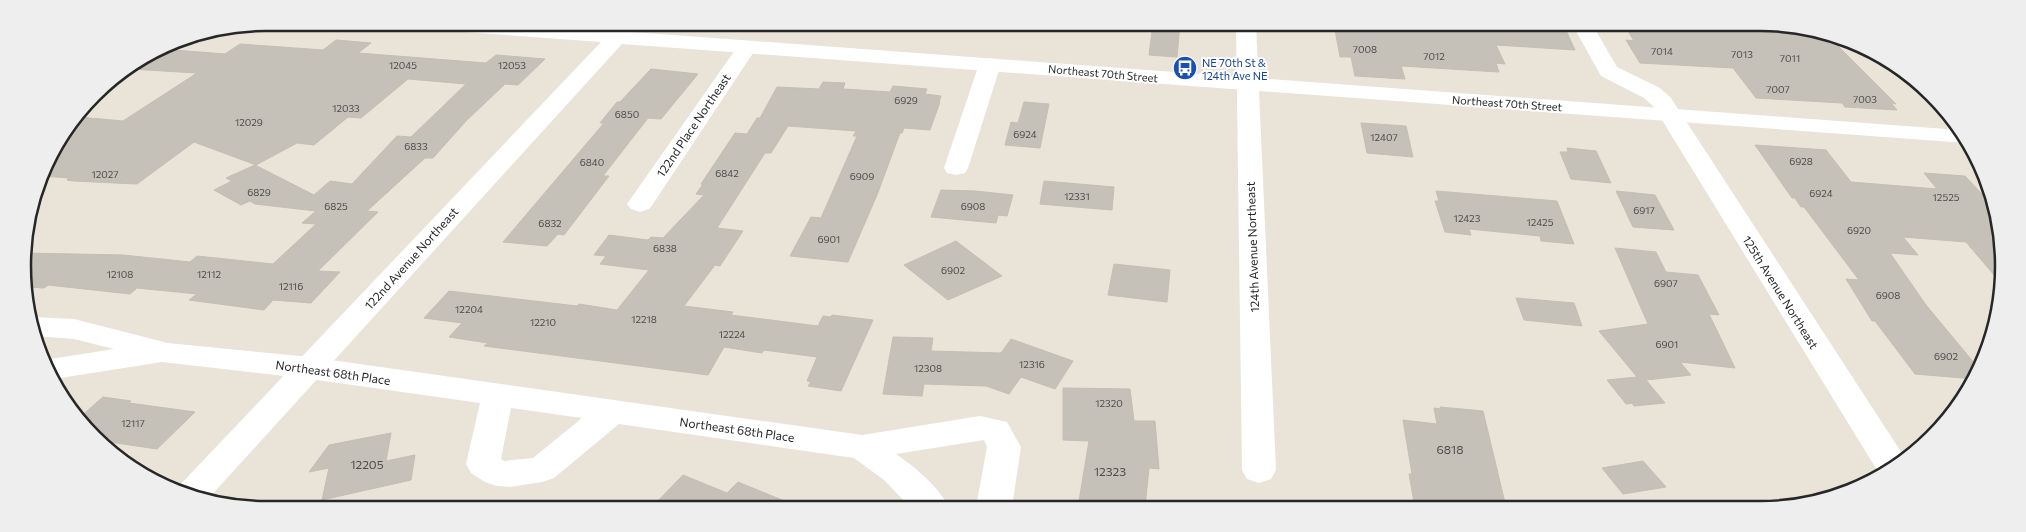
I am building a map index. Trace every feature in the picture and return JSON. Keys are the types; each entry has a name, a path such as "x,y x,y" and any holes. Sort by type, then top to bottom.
{"street":[{"name":"122nd Avenue Northeast","path":"195,490 622,31"},
{"name":"Northeast 70th Street","path":"630,31 747,47 1955,136"},
{"name":"124th Avenue Northeast","path":"1246,31 1258,470"},
{"name":"125th Avenue Northeast","path":"1586,31 1608,71 1652,93 1663,103 1889,462"},
{"name":"122nd Place Northeast","path":"640,204 747,47"},
{"path":"956,168 990,64"},
{"name":"Northeast 68th Place","path":"39,326 74,329 168,352 310,368 862,448 980,428 995,430 1004,447 995,501"},
{"name":"Northeast 68th Place","path":"54,368 168,352"},
{"path":"498,396 483,464 497,473 510,474 542,469 613,411"},
{"name":"Northeast 68th Place","path":"862,448 896,471 925,501"}],"building":[{"path":"1152,31 1179,31 1177,57 1149,55"},
{"path":"1335,31 1566,31 1575,50 1496,45 1505,64 1496,63 1499,72 1401,66 1405,79 1355,76 1351,57 1340,57"},
{"path":"1628,31 1760,31 1791,33 1821,39 1836,44 1896,104 1891,103 1897,110 1845,107 1842,103 1756,98 1733,68 1640,63 1626,40 1634,41"},
{"path":"336,40 371,43 358,53 486,63 496,55 545,59 518,85 505,84 466,121 433,158 425,158 367,211 378,212 318,271 340,272 311,303 273,300 264,310 189,300 197,294 137,288 130,294 48,285 44,288 32,287 32,253 123,255 190,262 197,256 273,264 316,224 302,223 316,211 255,204 250,201 241,205 214,190 232,181 226,178 255,165 314,195 330,181 352,184 397,136 411,137 466,84 408,79 361,118 348,117 314,145 297,143 256,165 194,142 137,184 73,181 67,180 69,178 49,176 55,162 85,118 123,121 197,73 138,70 162,55 174,50 225,54 240,44 323,50"},
{"path":"651,69 698,74 661,119 648,118 603,176 609,176 564,235 558,234 547,246 503,242 604,123 600,123 617,102 620,102"},
{"path":"823,82 845,83 843,89 890,92 893,86 927,89 925,94 941,96 930,130 904,128 902,133 900,133 877,195 848,262 790,256 811,217 821,218 857,136 853,136 856,131 788,126 771,153 765,153 717,228 743,231 720,266 715,265 684,306 733,312 731,315 818,326 823,316 831,317 832,315 873,320 841,391 808,386 811,382 807,381 817,357 764,350 762,353 724,347 708,375 484,346 488,343 449,337 462,323 424,318 449,291 577,306 579,304 617,310 649,270 600,264 606,256 594,255 609,235 648,240 651,237 663,238 704,195 696,194 735,133 747,134 757,118 760,118 777,87 819,89"},
{"path":"1024,102 1049,104 1040,148 1005,145 1011,122 1018,123"},
{"path":"1361,123 1406,126 1413,157 1367,153"},
{"path":"1755,145 1826,150 1851,182 1937,189 1924,173 1965,176 1984,196 1987,205 1993,235 1994,275 1966,242 1903,237 1918,255 1890,253 1926,305 1974,363 1966,378 1915,374 1875,321 1872,321 1846,279 1859,280 1804,207 1801,207 1795,198 1792,198"},
{"path":"1567,148 1596,151 1611,183 1571,179 1560,152 1568,152"},
{"path":"1044,181 1114,187 1112,210 1040,204"},
{"path":"941,190 1013,195 1007,216 998,215 996,223 931,217"},
{"path":"1436,191 1557,201 1574,244 1541,241 1540,236 1469,229 1471,235 1445,232 1435,201 1439,201"},
{"path":"1616,191 1655,195 1674,230 1633,227"},
{"path":"956,241 1002,276 948,300 904,265"},
{"path":"1615,248 1656,252 1666,272 1698,275 1719,315 1709,314 1735,368 1680,362 1691,375 1646,380 1665,403 1634,406 1632,403 1626,404 1607,380 1637,377 1599,331 1648,324"},
{"path":"1114,264 1170,270 1167,302 1108,295"},
{"path":"1516,298 1574,303 1582,326 1524,320"},
{"path":"893,337 933,338 931,351 1001,353 1011,339 1073,361 1055,389 1021,377 1009,394 986,386 924,384 922,396 883,394"},
{"path":"1063,388 1130,389 1134,421 1155,421 1159,469 1149,468 1146,501 1079,501 1089,441 1063,440"},
{"path":"103,397 131,401 129,403 195,412 157,449 111,442 84,414"},
{"path":"1440,407 1483,411 1505,501 1414,501 1409,474 1412,474 1403,420 1437,424 1434,408 1441,409"},
{"path":"391,433 386,461 415,455 411,480 322,500 329,468 309,472 329,445"},
{"path":"1643,461 1666,487 1623,494 1602,468"},
{"path":"683,475 727,493 738,482 784,501 658,501"}],"place":[{"name":"NE 70th St & 124th Ave NE","path":"1185,68"}]}
